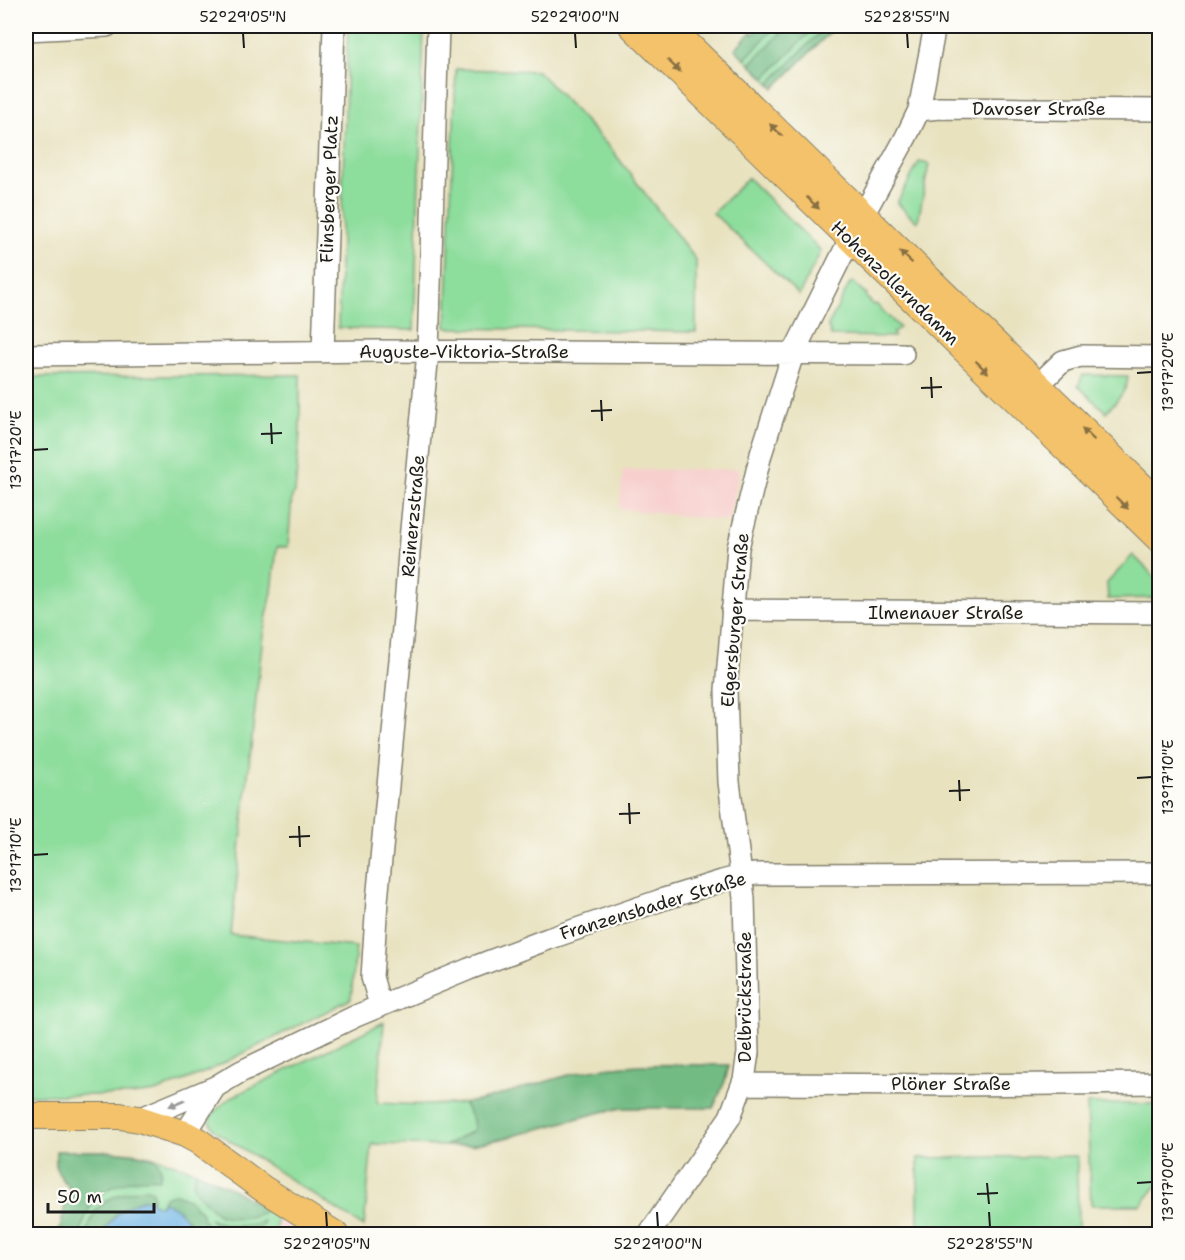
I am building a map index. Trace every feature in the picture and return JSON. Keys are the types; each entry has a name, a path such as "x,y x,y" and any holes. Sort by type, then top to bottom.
{"main road":[{"name":"Hohenzollerndamm","path":"632,26 1160,540"},
{"name":"Hohenzollerndamm","path":"669,26 1160,504"},
{"path":"26,1116 109,1116 140,1119 176,1138"},
{"path":"26,1132 98,1131 198,1141 262,1188 335,1234"}],"street":[{"path":"26,30 107,26"},
{"name":"Flinsberger Platz","path":"323,352 334,26"},
{"name":"Reinerzstraße","path":"380,1005 372,977 377,901 428,352 438,26"},
{"name":"Elgersburger Straße","path":"741,876 729,782 726,690 738,548 761,453 793,354 850,239 919,110 935,26"},
{"name":"Davoser Straße","path":"919,110 940,108 1160,110"},
{"name":"Auguste-Viktoria-Straße","path":"26,355 323,352 903,354"},
{"path":"1038,385 1063,361 1081,356 1160,357"},
{"name":"Ilmenauer Straße","path":"732,610 747,612 1160,613"},
{"name":"Franzensbader Straße","path":"140,1119 215,1087 240,1072 380,1005 548,939 664,899 741,876 1160,873"},
{"name":"Delbrückstraße","path":"649,1234 730,1117 743,1084 748,1053 746,923 741,876"},
{"name":"Plöner Straße","path":"743,1084 1160,1083"},
{"name":"Franzensbader Straße","path":"176,1138 215,1087"}],"shaded area":[{"path":"740,469 729,521 619,509 623,470"},
{"path":"278,1216 307,1234 274,1234"}],"green space":[{"path":"348,26 424,26 414,330 338,328"},
{"path":"761,26 836,26 774,88 735,49 751,32 753,34"},
{"path":"761,26 776,26 745,59 735,49 751,32 753,34"},
{"path":"788,26 816,26 765,78 750,64"},
{"path":"826,26 836,26 774,88 770,83"},
{"path":"456,69 538,71 612,150 696,260 696,332 446,328"},
{"path":"919,162 929,164 917,222 897,203"},
{"path":"748,178 821,251 799,295 713,213"},
{"path":"853,282 899,327 893,333 894,337 831,336 828,326 850,283"},
{"path":"300,375 300,432 295,493 292,496 288,547 277,547 272,592 263,634 231,935 356,947 351,999 210,1070 156,1092 131,1095 26,1095 26,377"},
{"path":"1083,375 1128,376 1124,391 1106,412 1078,386"},
{"path":"1133,555 1159,581 1159,598 1108,599 1107,583"},
{"path":"384,1022 377,1103 440,1105 465,1103 573,1074 622,1066 729,1065 725,1081 713,1108 622,1108 471,1145 372,1144 364,1227 218,1133 213,1128 211,1118 216,1110 230,1098"},
{"path":"640,1065 729,1065 725,1081 713,1108 622,1108 505,1138 471,1145 445,1146 474,1130 473,1120 463,1103 479,1101 576,1073"},
{"path":"1087,1104 1159,1104 1159,1183 1141,1205 1091,1205"},
{"path":"56,1151 106,1151 150,1156 196,1171 278,1216 274,1234 194,1234 188,1220 162,1202 161,1206 152,1203 117,1214 102,1234 59,1234 69,1187 58,1171"},
{"path":"56,1151 109,1151 149,1156 159,1164 160,1179 132,1180 113,1186 92,1204 80,1234 59,1234 69,1187 57,1171"},
{"path":"1077,1156 1078,1234 918,1234 918,1158"},
{"path":"196,1171 267,1210 242,1218 217,1213 195,1190 193,1181"},
{"path":"141,1189 152,1191 152,1200 143,1200 117,1214 102,1234 86,1234 94,1214 104,1202"},
{"path":"176,1194 190,1200 202,1213 202,1218 211,1234 194,1234 188,1220 170,1205 162,1202 169,1195"},
{"path":"210,1218 229,1226 250,1225 263,1221 263,1224 256,1234 218,1234"}],"water":[{"path":"143,1200 152,1200 152,1203 161,1206 163,1202 179,1210 194,1234 102,1234 118,1212"}]}
